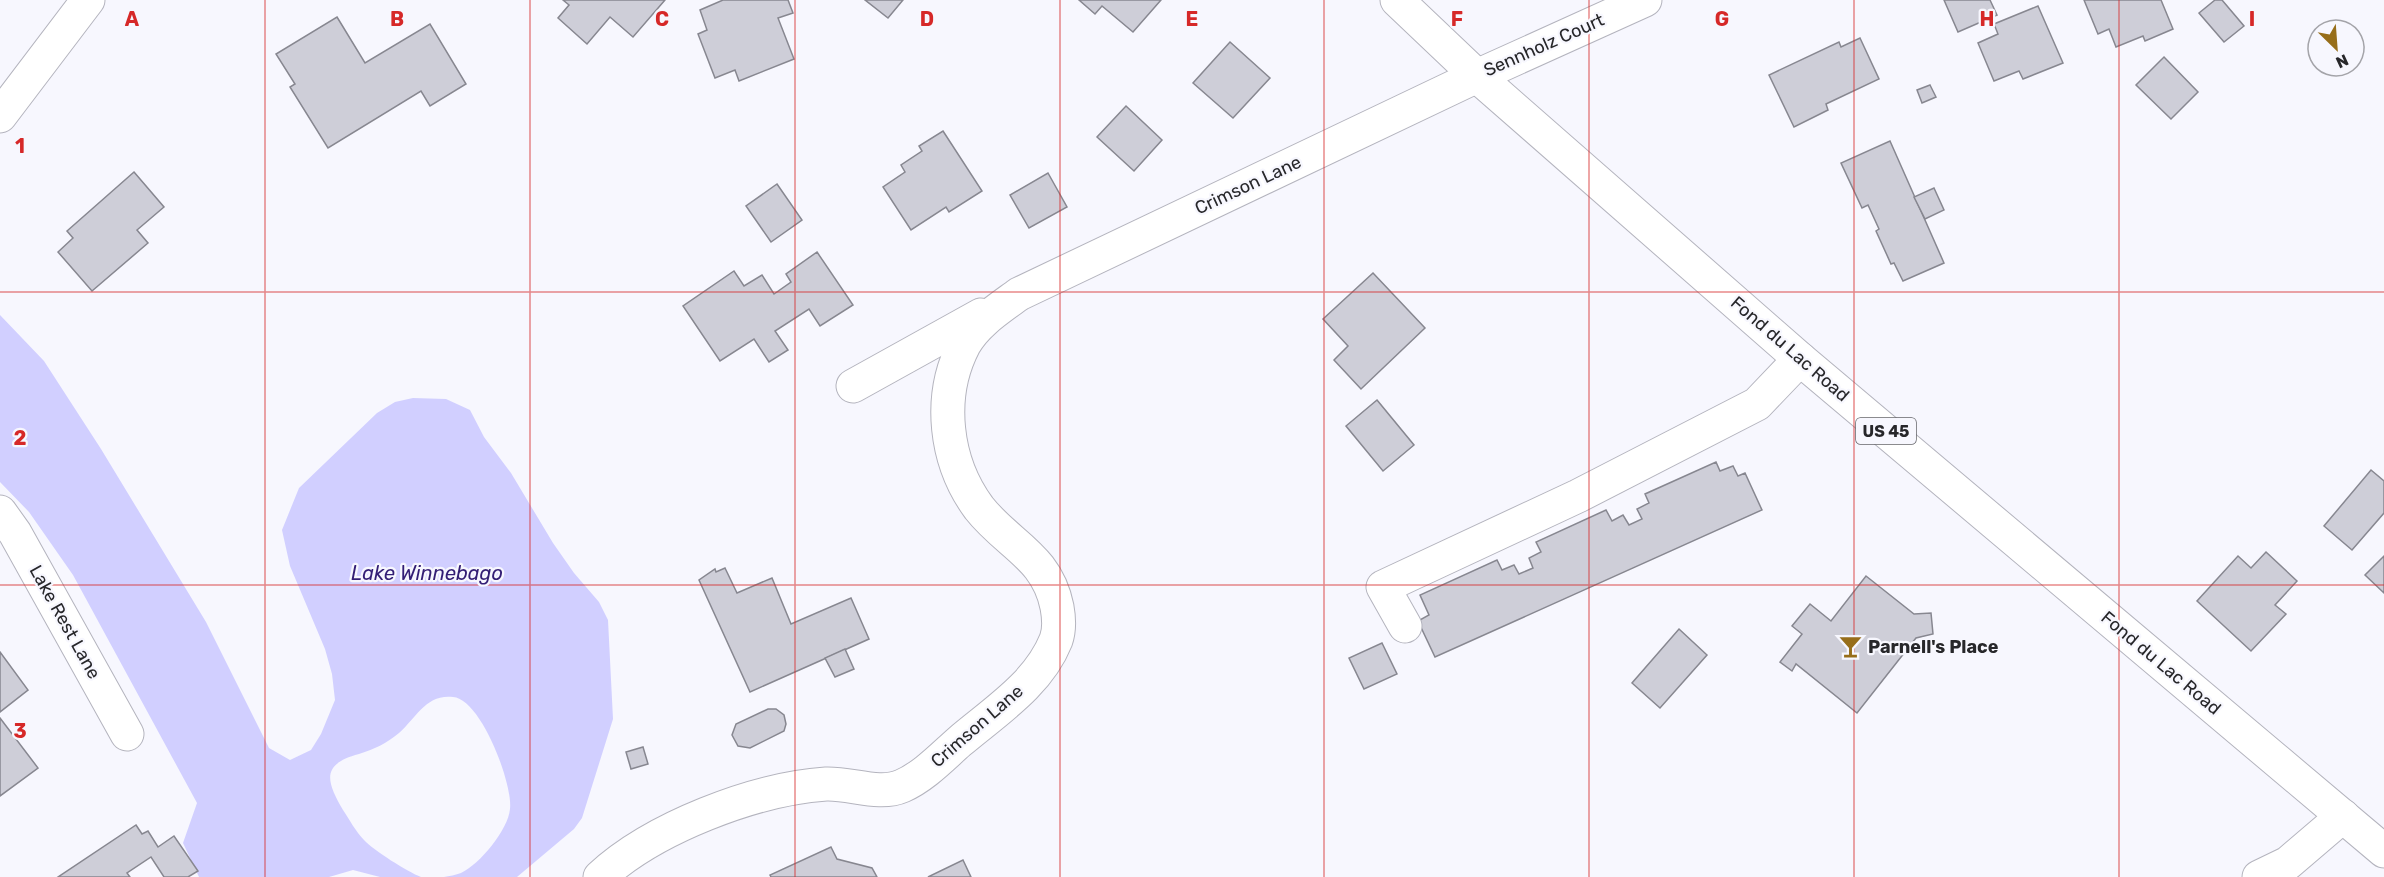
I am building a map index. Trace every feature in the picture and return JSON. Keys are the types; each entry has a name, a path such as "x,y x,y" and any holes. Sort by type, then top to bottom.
{"street":[{"path":"0,116 88,0"},
{"name":"Fond du Lac Road","path":"1397,0 1477,76 1800,359 2384,851"},
{"name":"Sennholz Court","path":"1477,76 1644,0"},
{"name":"Crimson Lane","path":"853,386 1020,294 1477,76"},
{"name":"Crimson Lane","path":"600,877 633,853 676,827 708,812 786,789 808,786 830,784 889,789 903,786 1011,701 1047,660 1058,637 1059,619 1055,597 1048,580 1029,554 980,509 961,476 950,445 948,412 953,372 965,344 983,322 1020,294"},
{"path":"1405,626 1383,587 1578,496 1757,404 1800,359"},
{"name":"Lake Rest Lane","path":"0,512 15,533 127,734"},
{"path":"2259,877 2288,863 2343,816"}],"water":[{"name":"Lake Winnebago","path":"0,315 44,361 101,449 206,622 269,748 290,760 311,750 321,734 335,700 332,674 325,649 290,566 282,530 299,488 377,413 395,402 413,398 446,399 470,410 484,437 511,473 553,543 574,573 599,602 608,620 613,719 582,818 574,829 517,877 444,877 468,869 492,846 508,817 510,797 501,763 484,727 464,701 444,697 429,703 399,733 385,743 338,763 330,775 337,800 361,837 383,855 421,877 380,877 353,870 329,877 199,877 183,843 197,803 73,575 29,512 0,482"}],"building":[{"path":"563,0 665,0 633,37 610,17 587,44 558,18 569,5"},
{"path":"723,0 788,0 793,13 778,18 794,59 739,81 735,70 715,78 698,34 707,30 700,10"},
{"path":"865,0 903,0 888,18"},
{"path":"1079,0 1161,0 1133,32 1102,6 1095,14"},
{"path":"1944,0 1990,0 1997,15 1958,32"},
{"path":"2084,0 2161,0 2173,29 2145,41 2143,36 2116,47 2109,29 2098,34"},
{"path":"2215,0 2222,0 2244,26 2224,42 2199,13"},
{"path":"2038,6 2063,63 2023,79 2019,71 1994,81 1978,43 1998,34 1994,24"},
{"path":"337,17 365,63 430,24 466,84 430,106 421,91 328,148 290,87 295,84 276,54"},
{"path":"1860,38 1879,79 1826,104 1828,110 1794,127 1769,75 1839,42 1841,47"},
{"path":"1230,42 1270,78 1233,118 1193,83"},
{"path":"2164,57 2198,92 2171,119 2136,85"},
{"path":"1930,85 1936,97 1922,103 1917,90"},
{"path":"1126,106 1162,140 1134,171 1097,137"},
{"path":"943,131 982,191 949,212 946,207 911,230 883,187 905,172 901,165 922,151 919,146"},
{"path":"1890,141 1944,263 1903,281 1894,263 1891,264 1876,231 1879,229 1868,205 1862,208 1841,163"},
{"path":"134,172 164,207 137,230 148,243 92,291 58,252 73,238 67,231"},
{"path":"1048,173 1067,207 1029,228 1010,195"},
{"path":"777,184 802,220 771,242 746,206"},
{"path":"1934,188 1944,210 1925,219 1914,197"},
{"path":"817,252 853,305 820,326 809,309 775,331 788,350 769,362 754,339 720,361 683,306 734,271 744,286 762,275 774,294 791,282 786,274"},
{"path":"1373,273 1425,328 1361,389 1334,360 1348,346 1323,319"},
{"path":"1377,400 1414,445 1383,471 1346,426"},
{"path":"1716,462 1720,471 1733,466 1738,476 1745,473 1762,510 1435,657 1418,621 1429,615 1420,595 1497,560 1502,570 1514,565 1519,574 1533,568 1529,558 1541,552 1536,542 1606,510 1612,521 1623,515 1629,525 1642,519 1637,509 1649,503 1645,494"},
{"path":"2371,470 2384,481 2384,513 2352,550 2324,526"},
{"path":"2266,552 2297,581 2275,605 2286,614 2251,651 2197,601 2238,556 2251,568"},
{"path":"2384,556 2384,593 2365,575"},
{"path":"725,568 737,593 772,578 791,624 851,598 869,639 750,692 699,580 715,569 716,572"},
{"name":"Parnell's Place","path":"1866,576 1914,614 1931,613 1933,634 1916,638 1857,713 1796,664 1792,671 1780,662 1802,634 1792,626 1810,604 1831,621"},
{"path":"1679,629 1707,655 1660,708 1632,683"},
{"path":"1382,643 1397,674 1364,689 1349,658"},
{"path":"845,649 854,669 835,677 825,658"},
{"path":"0,652 28,690 0,712"},
{"path":"768,709 776,709 784,715 786,724 784,731 750,748 738,746 732,735 736,724"},
{"path":"0,718 38,768 0,796"},
{"path":"643,747 648,764 631,769 626,752"},
{"path":"136,825 142,834 148,831 158,847 174,836 198,871 188,877 164,877 151,857 127,873 130,877 58,877"},
{"path":"831,847 837,859 872,868 877,877 771,877 770,875"},
{"path":"963,860 971,877 928,877"}],"place":[{"name":"Parnell's Place","path":"1850,647"}]}
